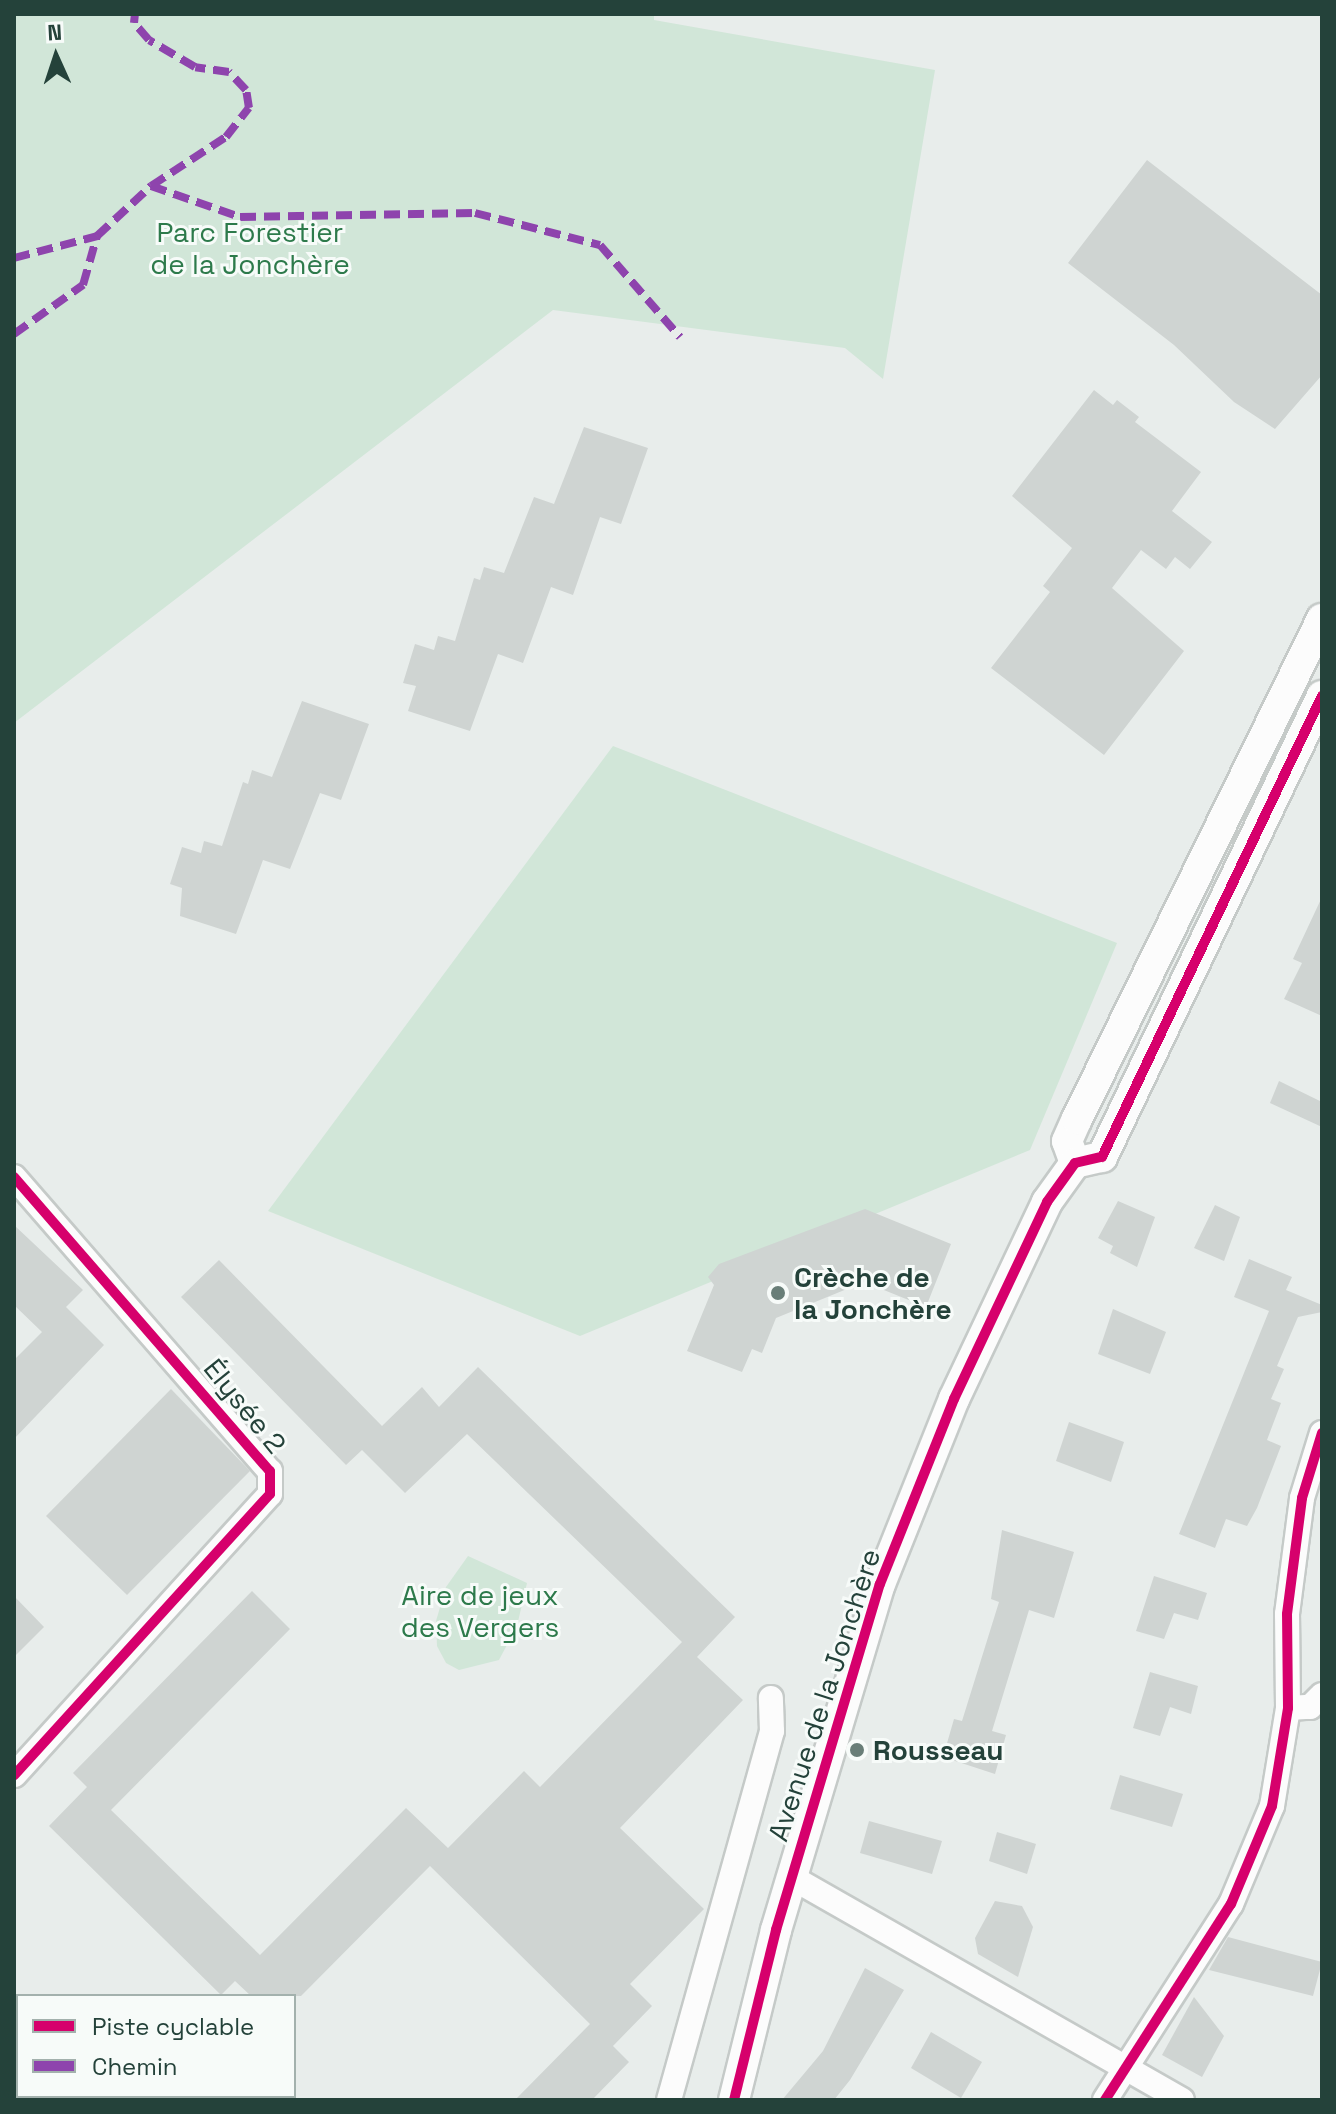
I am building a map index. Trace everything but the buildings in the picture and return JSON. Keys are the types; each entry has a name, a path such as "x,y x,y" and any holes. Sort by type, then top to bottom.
{"street":[{"path":"1075,1163 1067,1141 1322,619"},
{"name":"Avenue de la Jonchère","path":"734,2100 791,1877 886,1570 954,1399 1047,1202 1075,1163 1102,1157 1322,696"},
{"name":"Élysée 2","path":"14,1177 270,1471 270,1494 14,1775"},
{"path":"1105,2100 1231,1904 1272,1806 1288,1708 1287,1614 1302,1498 1322,1433"},
{"path":"1288,1708 1310,1707 1322,1695"},
{"path":"669,2100 772,1731 771,1698"},
{"path":"791,1877 1182,2100"}],"green space":[{"name":"Parc Forestier de la Jonchère","path":"14,14 654,14 654,20 935,70 883,379 845,348 553,310 14,723"},
{"path":"613,746 1117,943 1030,1150 580,1336 268,1211"},
{"name":"Aire de jeux des Vergers","path":"468,1556 527,1583 517,1626 499,1660 459,1670 446,1663 437,1646 436,1621 446,1587"}],"marked path":[{"path":"14,258 97,236 151,186 226,137 249,108 246,90 229,72 195,67 149,40 134,23 135,14"},
{"path":"151,186 240,217 475,213 600,245 680,337"},
{"path":"14,334 83,285 97,236"}],"cycle path":[{"path":"734,2100 776,1930 880,1584 954,1399 1047,1202 1075,1163 1102,1157 1322,696"},
{"path":"14,1177 270,1471 270,1494 14,1775"},
{"path":"1105,2100 1231,1904 1272,1806 1288,1708 1287,1614 1302,1498 1322,1433"}],"place":[{"name":"Crèche de la Jonchère","path":"778,1293"},
{"name":"Rousseau","path":"857,1750"}]}
